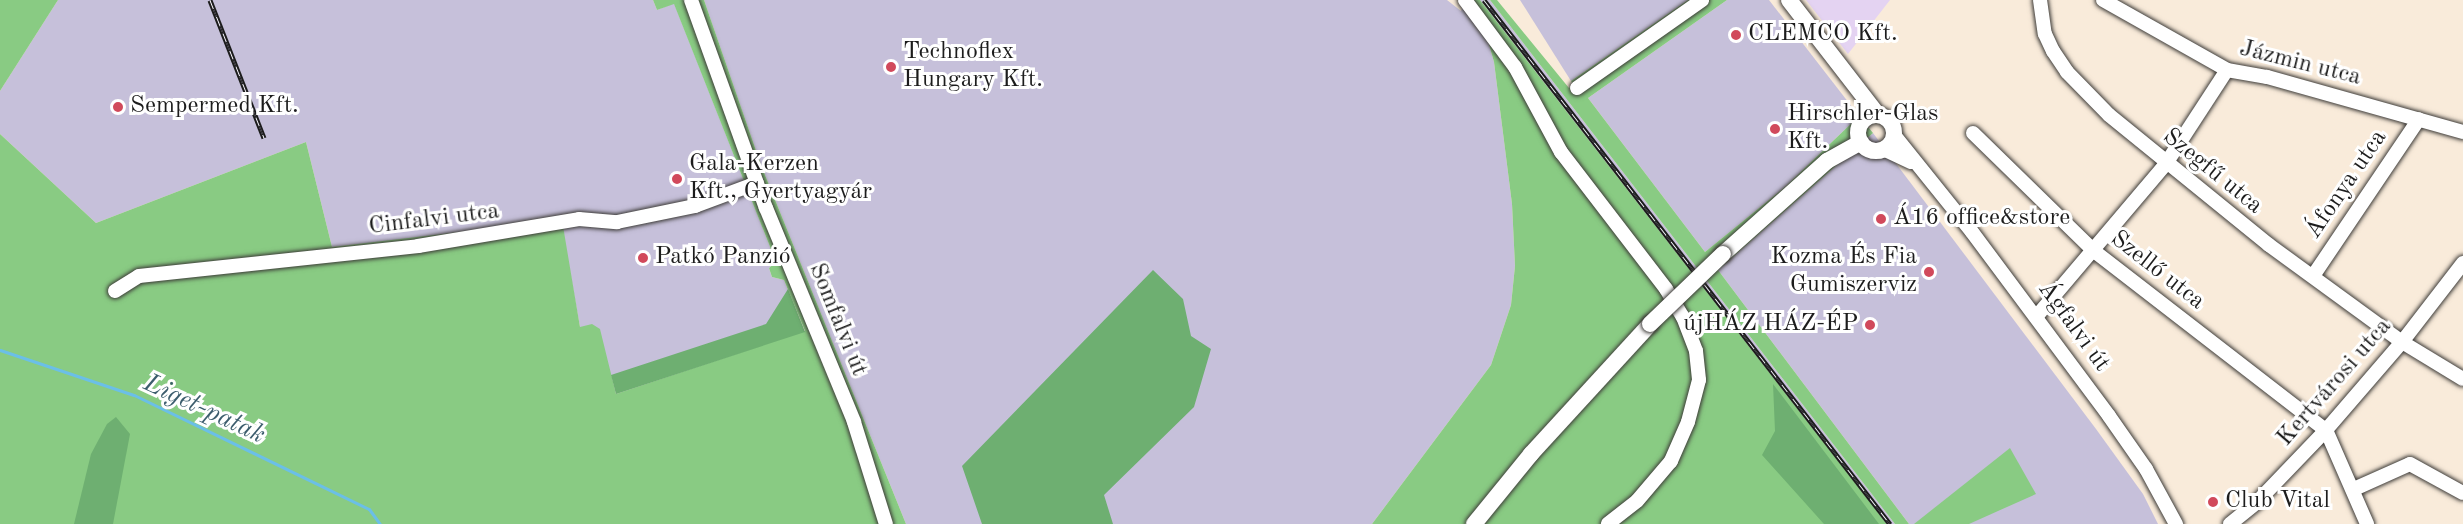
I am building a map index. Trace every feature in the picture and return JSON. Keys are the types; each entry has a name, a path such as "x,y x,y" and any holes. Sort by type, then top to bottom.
{"main road":[{"path":"1474,524 1531,454 1650,324 1723,254 1863,130 1891,123 1894,135 1883,149 1871,149 1863,130 1840,65 1789,0"}],"street":[{"name":"Somfalvi út","path":"691,0 757,183 854,422 886,524"},
{"path":"1465,0 1498,42 1540,111 1561,152 1666,289 1683,317 1696,351 1699,380 1688,422 1671,461 1638,501 1608,524"},
{"path":"1576,88 1702,0"},
{"name":"Szegfű utca","path":"2040,0 2045,34 2067,72 2165,165 2402,342 2463,379"},
{"name":"Jázmin utca","path":"2103,0 2227,70 2463,132"},
{"path":"2036,317 2165,165 2227,70"},
{"name":"Áfonya utca","path":"2313,276 2419,119"},
{"name":"Szellő utca","path":"1973,133 2094,251 2326,430"},
{"name":"Ágfalvi út","path":"1894,135 2036,317 2146,469 2176,524"},
{"name":"Ágfalvi út","path":"1883,149 1920,167"},
{"name":"Cinfalvi utca","path":"116,291 139,276 418,246 579,219 616,222 695,206 757,183"},
{"name":"Kertvárosi utca","path":"2237,522 2326,430 2402,342 2463,263"},
{"path":"2326,430 2354,489 2367,524"},
{"path":"2354,489 2410,464 2463,493"}],"shaded area":[{"path":"58,0 653,0 657,10 674,3 776,262 769,268 772,277 784,280 805,332 616,394 611,375 580,327 564,238 505,228 332,247 306,142 96,223 0,134 0,91"},
{"path":"704,0 1447,0 1461,11 1464,4 1482,20 1494,62 1512,204 1515,266 1511,305 1491,365 1372,524 906,524 761,165"},
{"path":"1480,0 1490,0 1895,524 1887,524"},
{"path":"1520,0 1688,0 1571,81"},
{"path":"1727,0 1769,0 1859,116 1785,187 1705,252 1588,98"},
{"path":"1806,0 1890,0 1848,54"},
{"path":"1873,133 2096,429 2143,494 2158,524 1909,524 1718,270"}],"green space":[{"path":"0,0 58,0 0,91"},
{"path":"653,0 704,0 761,165 906,524 0,524 0,134 96,223 306,142 332,247 562,220 580,327 592,324 600,329 616,394 805,331 784,280 772,277 769,268 776,262 674,4 657,10"},
{"path":"1462,0 1480,0 1887,524 1372,524 1491,365 1511,305 1515,266 1512,204 1494,62 1482,20"},
{"path":"1490,0 1497,0 1569,88 1574,85 1571,81 1688,0 1727,0 1588,98 1705,252 1785,187 1859,116 1873,133 1718,270 1909,524 1895,524"},
{"path":"1153,270 1183,299 1191,336 1211,349 1194,407 1104,495 1113,524 982,524 962,466"},
{"path":"788,289 805,332 616,394 611,375 766,324"},
{"path":"1773,384 1879,524 1824,524 1762,455 1775,431"},
{"path":"116,417 130,434 113,524 74,524 91,454 107,424"},
{"path":"2010,448 2036,494 1969,524 1914,524"}],"waterway":[{"name":"Liget-patak","path":"0,350 134,395 369,509 380,524"}],"railway":[{"path":"210,0 264,138"},
{"path":"1484,0 1890,524"}],"place":[{"name":"CLEMCO Kft.","path":"1736,35"},
{"name":"Technoflex Hungary Kft.","path":"891,67"},
{"name":"Sempermed Kft.","path":"118,107"},
{"name":"Hirschler-Glas Kft.","path":"1775,129"},
{"name":"Gala-Kerzen Kft., Gyertyagyár","path":"677,179"},
{"name":"Á16 office&store","path":"1881,219"},
{"name":"Patkó Panzió","path":"643,258"},
{"name":"Kozma És Fia Gumiszerviz","path":"1929,272"},
{"name":"újHÁZ HÁZ-ÉP","path":"1870,325"},
{"name":"Club Vital","path":"2213,502"}]}
